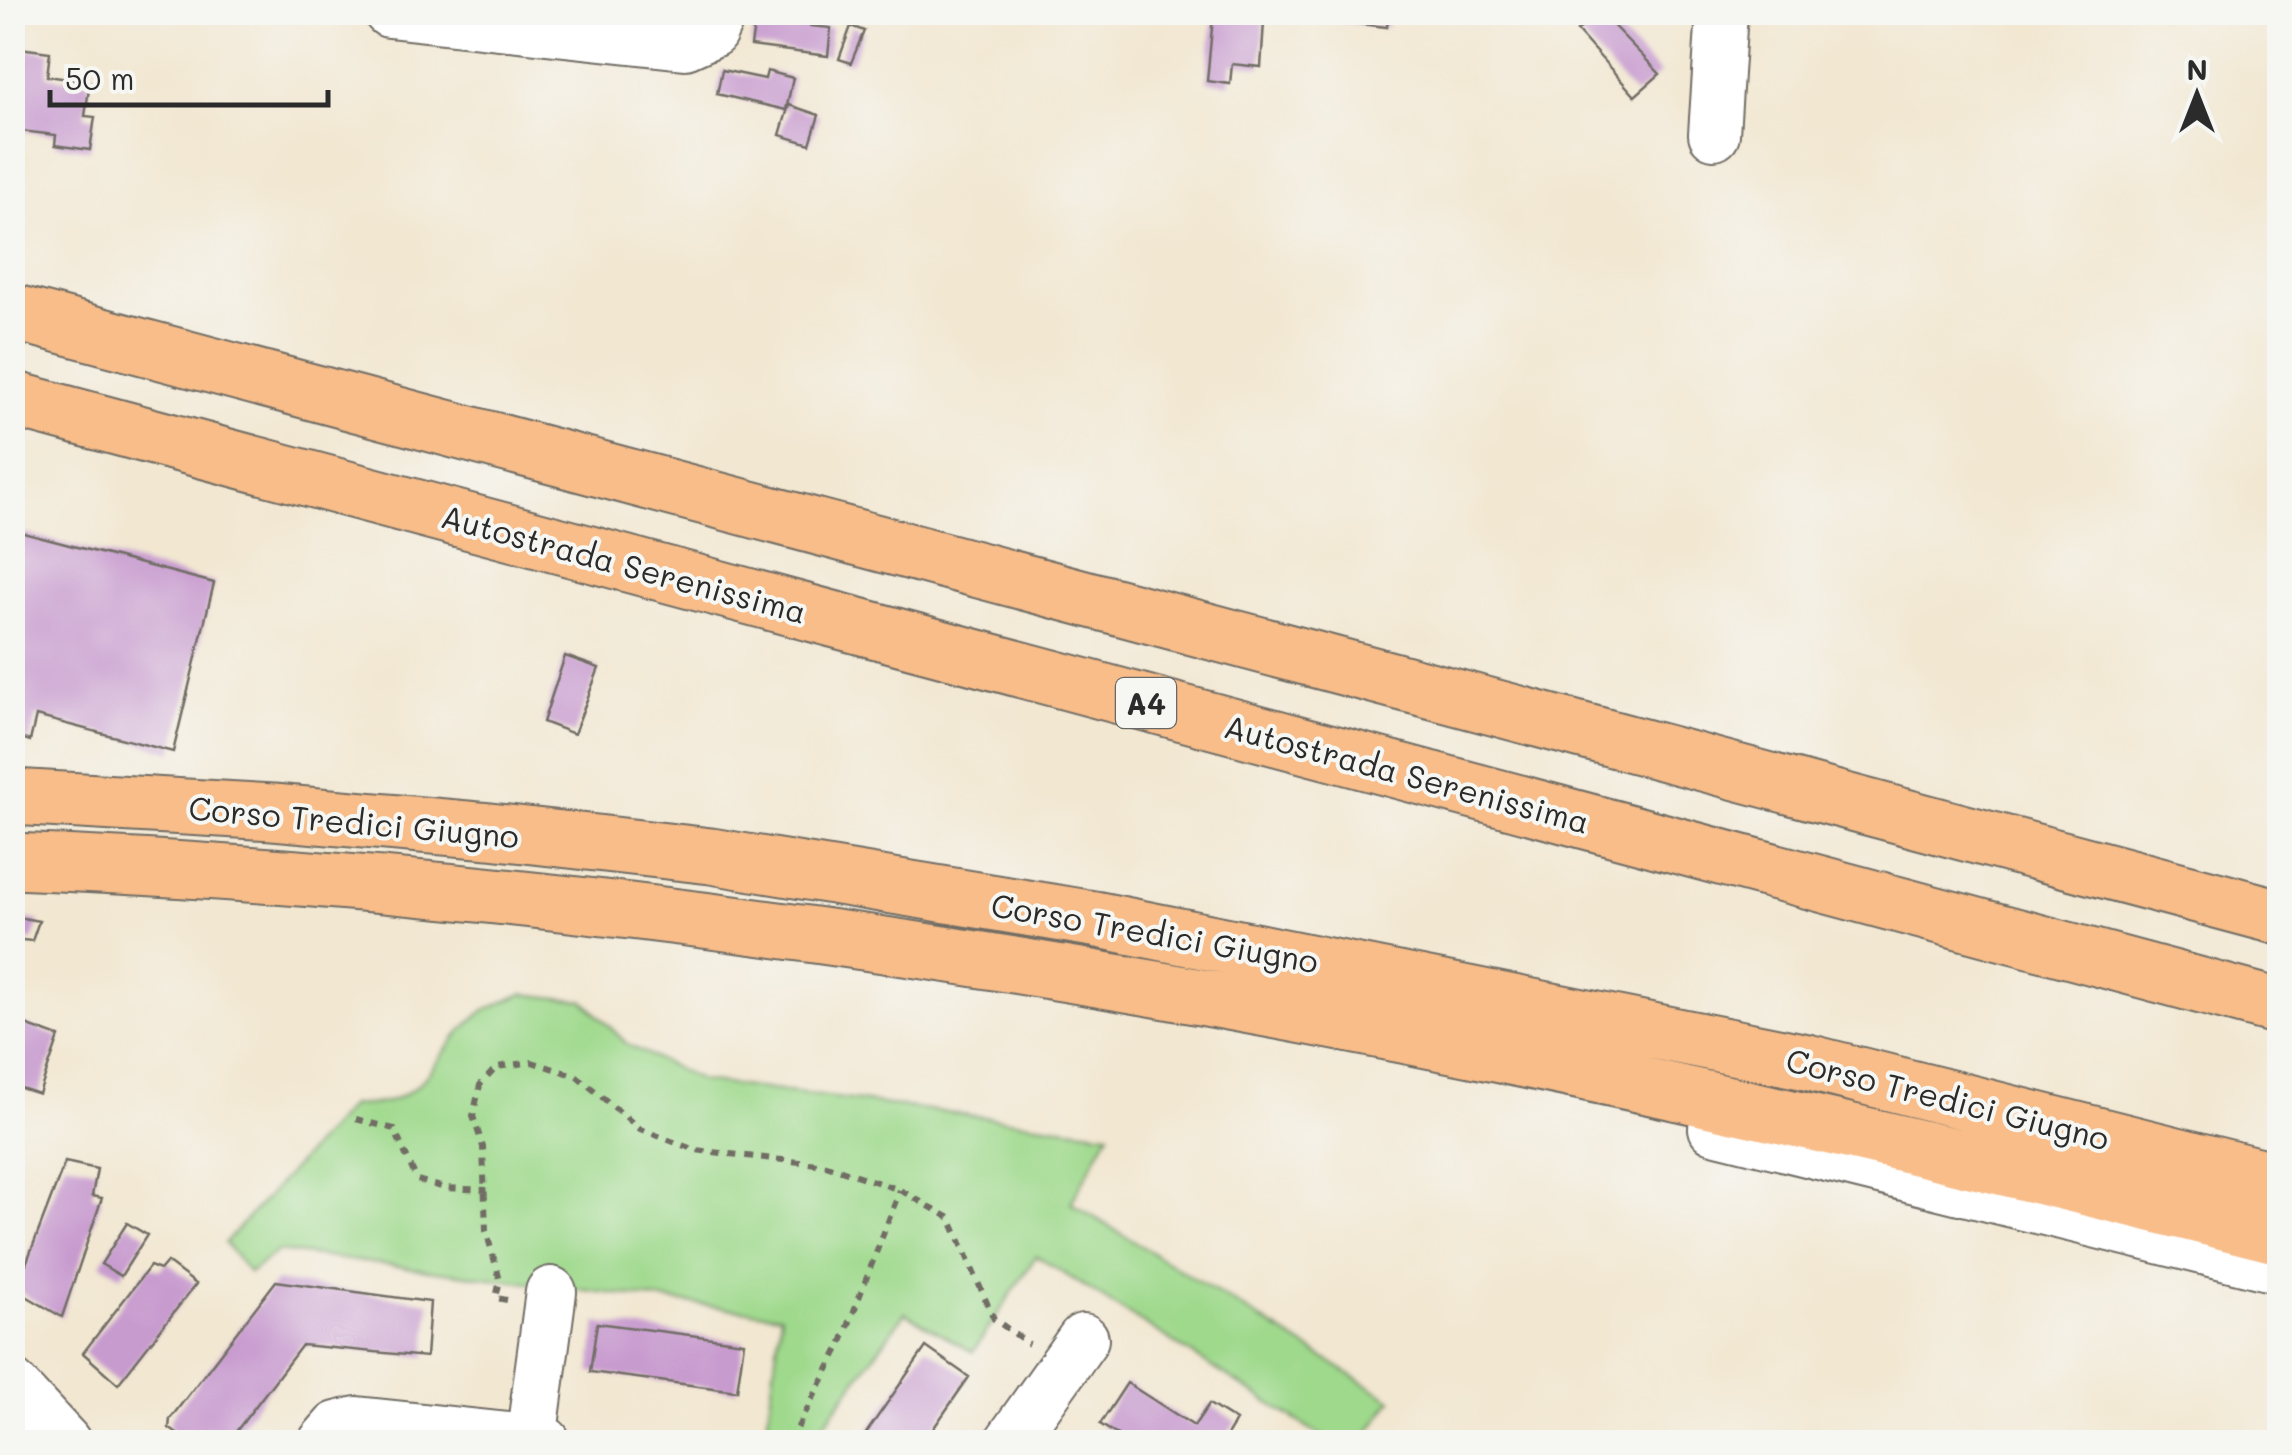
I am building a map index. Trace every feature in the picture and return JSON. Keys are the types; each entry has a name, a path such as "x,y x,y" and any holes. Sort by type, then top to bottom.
{"highway":[{"path":"12,312 2280,918"},
{"name":"Autostrada Serenissima","path":"12,399 2280,1007"},
{"name":"Corso Tredici Giugno","path":"12,797 273,812 712,856 1094,919 1807,1062 2280,1181"},
{"name":"Corso Tredici Giugno","path":"12,861 273,876 706,920 892,943 1154,986 1488,1049 1802,1119 2280,1236"}],"street":[{"path":"390,12 685,44 712,32 721,12"},
{"path":"1714,134 1722,12"},
{"path":"1488,1049 1666,1116 2280,1268"},
{"path":"324,1442 337,1427 357,1422 538,1441 550,1299"},
{"path":"1018,1440 1073,1353"},
{"path":"12,1385 64,1442"}],"path":[{"path":"550,1299 496,1298 500,1280 486,1231 483,1147 473,1116 480,1085 497,1067 532,1062 578,1076 640,1129 695,1150 826,1165 900,1190 950,1218 994,1319 1073,1353"},
{"path":"356,1120 394,1129 418,1180 445,1188 487,1190"},
{"path":"790,1442 842,1346 900,1190"}],"green space":[{"path":"523,994 584,1001 627,1044 701,1081 1109,1133 1071,1203 1392,1400 1362,1442 1331,1442 1036,1256 973,1352 905,1313 811,1442 765,1442 781,1315 278,1251 249,1273 225,1243 351,1105 378,1104 414,1088 480,1014"}],"building":[{"path":"756,12 812,12 810,26 831,28 828,56 751,46"},
{"path":"1301,12 1389,12 1387,27 1300,17"},
{"path":"1600,12 1660,74 1635,96 1577,31"},
{"path":"1213,17 1264,22 1261,67 1232,64 1230,84 1207,81"},
{"path":"851,26 864,31 851,63 839,59"},
{"path":"12,47 50,52 47,76 90,82 85,116 95,117 90,150 55,145 56,135 12,130"},
{"path":"722,70 765,79 767,71 793,78 786,110 717,94"},
{"path":"789,105 819,115 810,144 780,135"},
{"path":"12,530 214,583 173,752 36,716 30,741 12,735"},
{"path":"565,656 599,668 574,734 543,722"},
{"path":"12,916 39,921 32,941 12,939"},
{"path":"20,1023 59,1037 39,1094 12,1085 12,1046"},
{"path":"65,1162 97,1169 92,1196 102,1198 62,1317 16,1290"},
{"path":"127,1223 147,1235 121,1276 101,1264"},
{"path":"167,1262 196,1284 118,1384 83,1353 150,1266 160,1270"},
{"path":"276,1281 430,1302 426,1357 302,1345 228,1442 188,1442 169,1428 170,1419"},
{"path":"597,1323 744,1342 737,1391 590,1372"},
{"path":"926,1347 969,1377 924,1442 860,1442"},
{"path":"1127,1383 1194,1426 1209,1404 1236,1421 1223,1442 1129,1442 1100,1424"}]}
